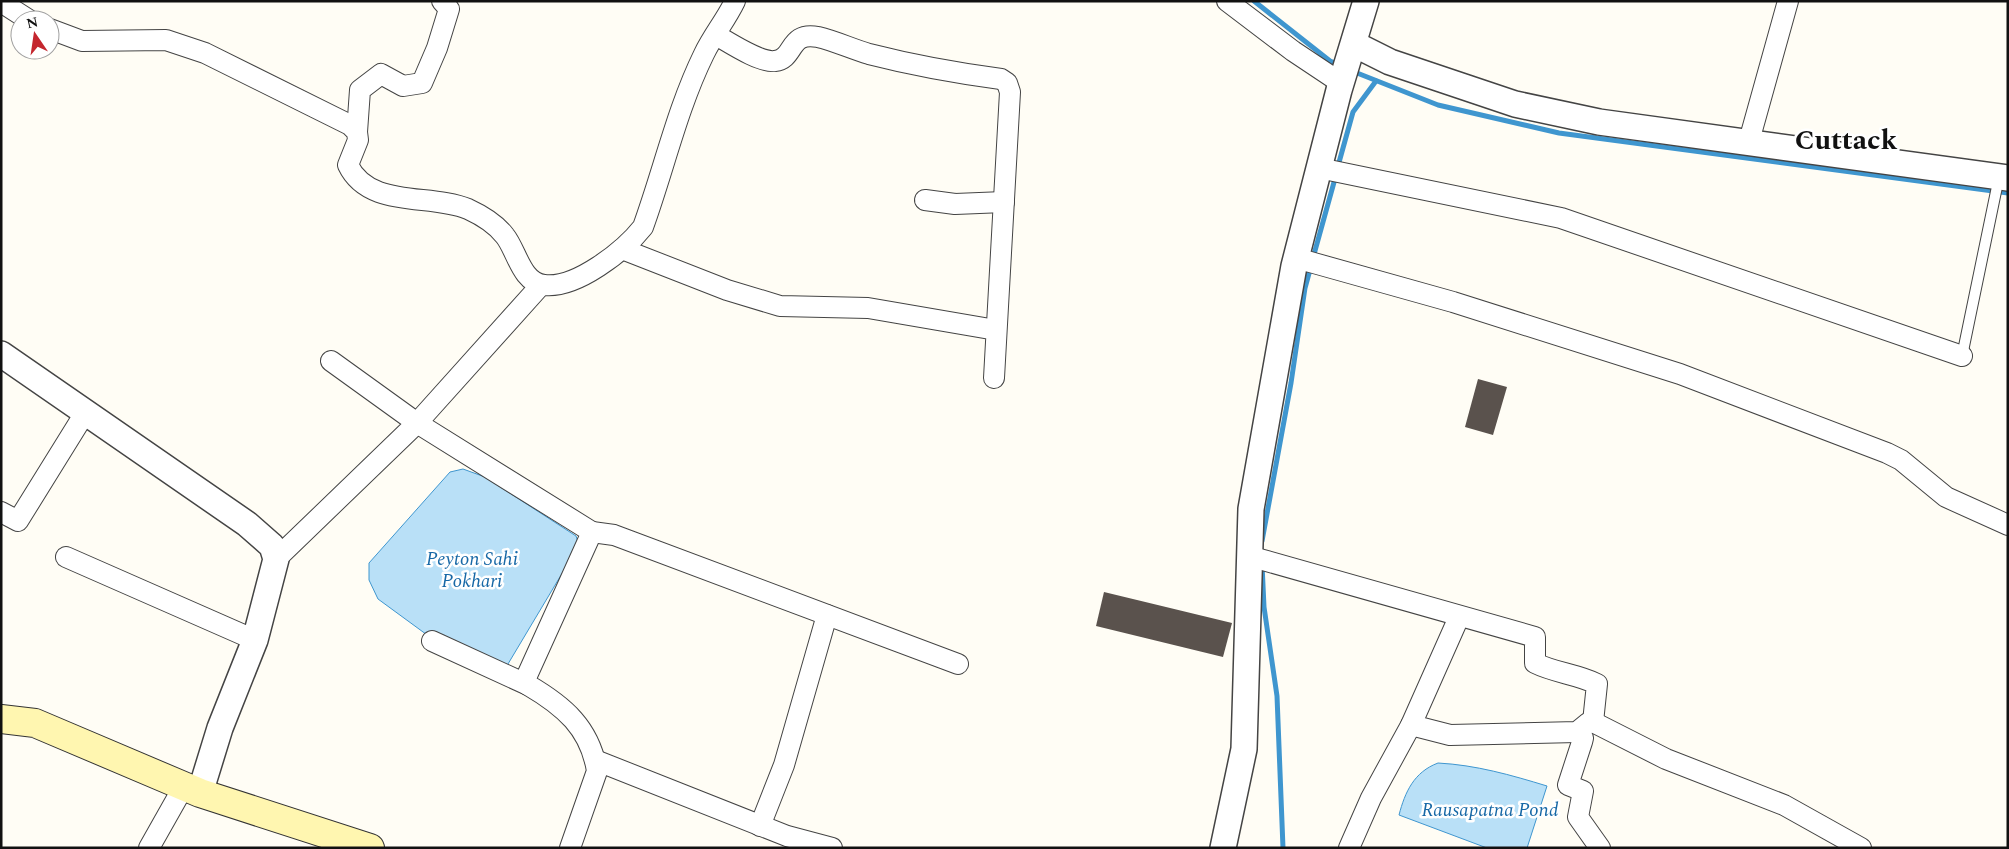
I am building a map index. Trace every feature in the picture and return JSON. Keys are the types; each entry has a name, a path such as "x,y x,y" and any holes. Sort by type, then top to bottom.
{"main road":[{"path":"1,719 35,723 192,789 370,848"}],"street":[{"path":"442,1 448,9 437,48 422,83 403,86 381,74 360,90 358,140 348,165 354,177 377,193 439,202 466,209 486,219 506,236 529,278 541,284 549,285 572,279 594,269 622,249 643,227 689,88 704,52 735,1"},
{"path":"1226,1 1292,51 1342,80"},
{"path":"1223,848 1244,749 1251,509 1296,258 1342,80 1366,1"},
{"path":"1749,141 1788,1"},
{"path":"1,2 13,10"},
{"path":"60,33 82,42 166,40 205,53 350,125 357,132"},
{"path":"716,35 762,59 776,62 784,57 797,40 803,36 818,37 912,65 1001,79 1007,83 1010,92 994,378"},
{"path":"1354,45 1390,62 1515,104 1599,122 1749,141 2003,178"},
{"path":"1319,168 1561,218 1962,356"},
{"path":"925,200 955,204 1004,202"},
{"path":"622,249 727,290 780,306 868,308 996,330"},
{"path":"1296,258 1453,302 1680,374 1887,453 1901,460 1946,497 2008,525"},
{"path":"276,559 417,423 541,284"},
{"path":"1,354 247,524 272,546 276,559 256,640 220,728 192,789 149,848"},
{"path":"331,361 417,423 592,532 614,535 958,664"},
{"path":"1,512 18,521 86,412"},
{"path":"528,685 525,680 528,672 592,532"},
{"path":"1249,556 1535,638 1535,663 1561,674 1582,677 1597,684 1582,742 1568,785 1583,791 1578,817 1600,848"},
{"path":"66,557 256,640"},
{"path":"760,826 784,765 827,615"},
{"path":"1349,848 1371,798 1411,725 1459,617"},
{"path":"432,641 528,685 557,702 576,721 595,760 597,771 570,848"},
{"path":"1411,725 1450,735 1585,727 1784,805 1861,848"},
{"path":"595,760 760,826 787,836 832,848"}],"lane":[{"path":"1962,356 2003,178"}],"water":[{"name":"Peyton Sahi Pokhari","path":"463,469 485,477 576,536 579,545 505,669 434,640 378,599 369,580 369,563 450,472"},
{"name":"Rausapatna Pond","path":"1438,763 1480,768 1547,786 1527,848 1487,848 1399,815 1404,798 1417,777"}],"building":[{"path":"1478,379 1507,387 1493,435 1465,427"},
{"path":"1104,592 1232,623 1223,657 1096,626"}],"waterway":[{"path":"1254,1 1330,61 1340,65"},
{"path":"1352,71 1438,105 1559,133 2008,193"},
{"path":"1338,166 1353,112 1376,81"},
{"path":"1313,258 1336,175"},
{"path":"1262,541 1291,383 1305,288 1311,266"},
{"path":"1262,564 1264,607 1277,696 1283,848"}],"district":[{"name":"Cuttack","path":"1846,139"}]}
